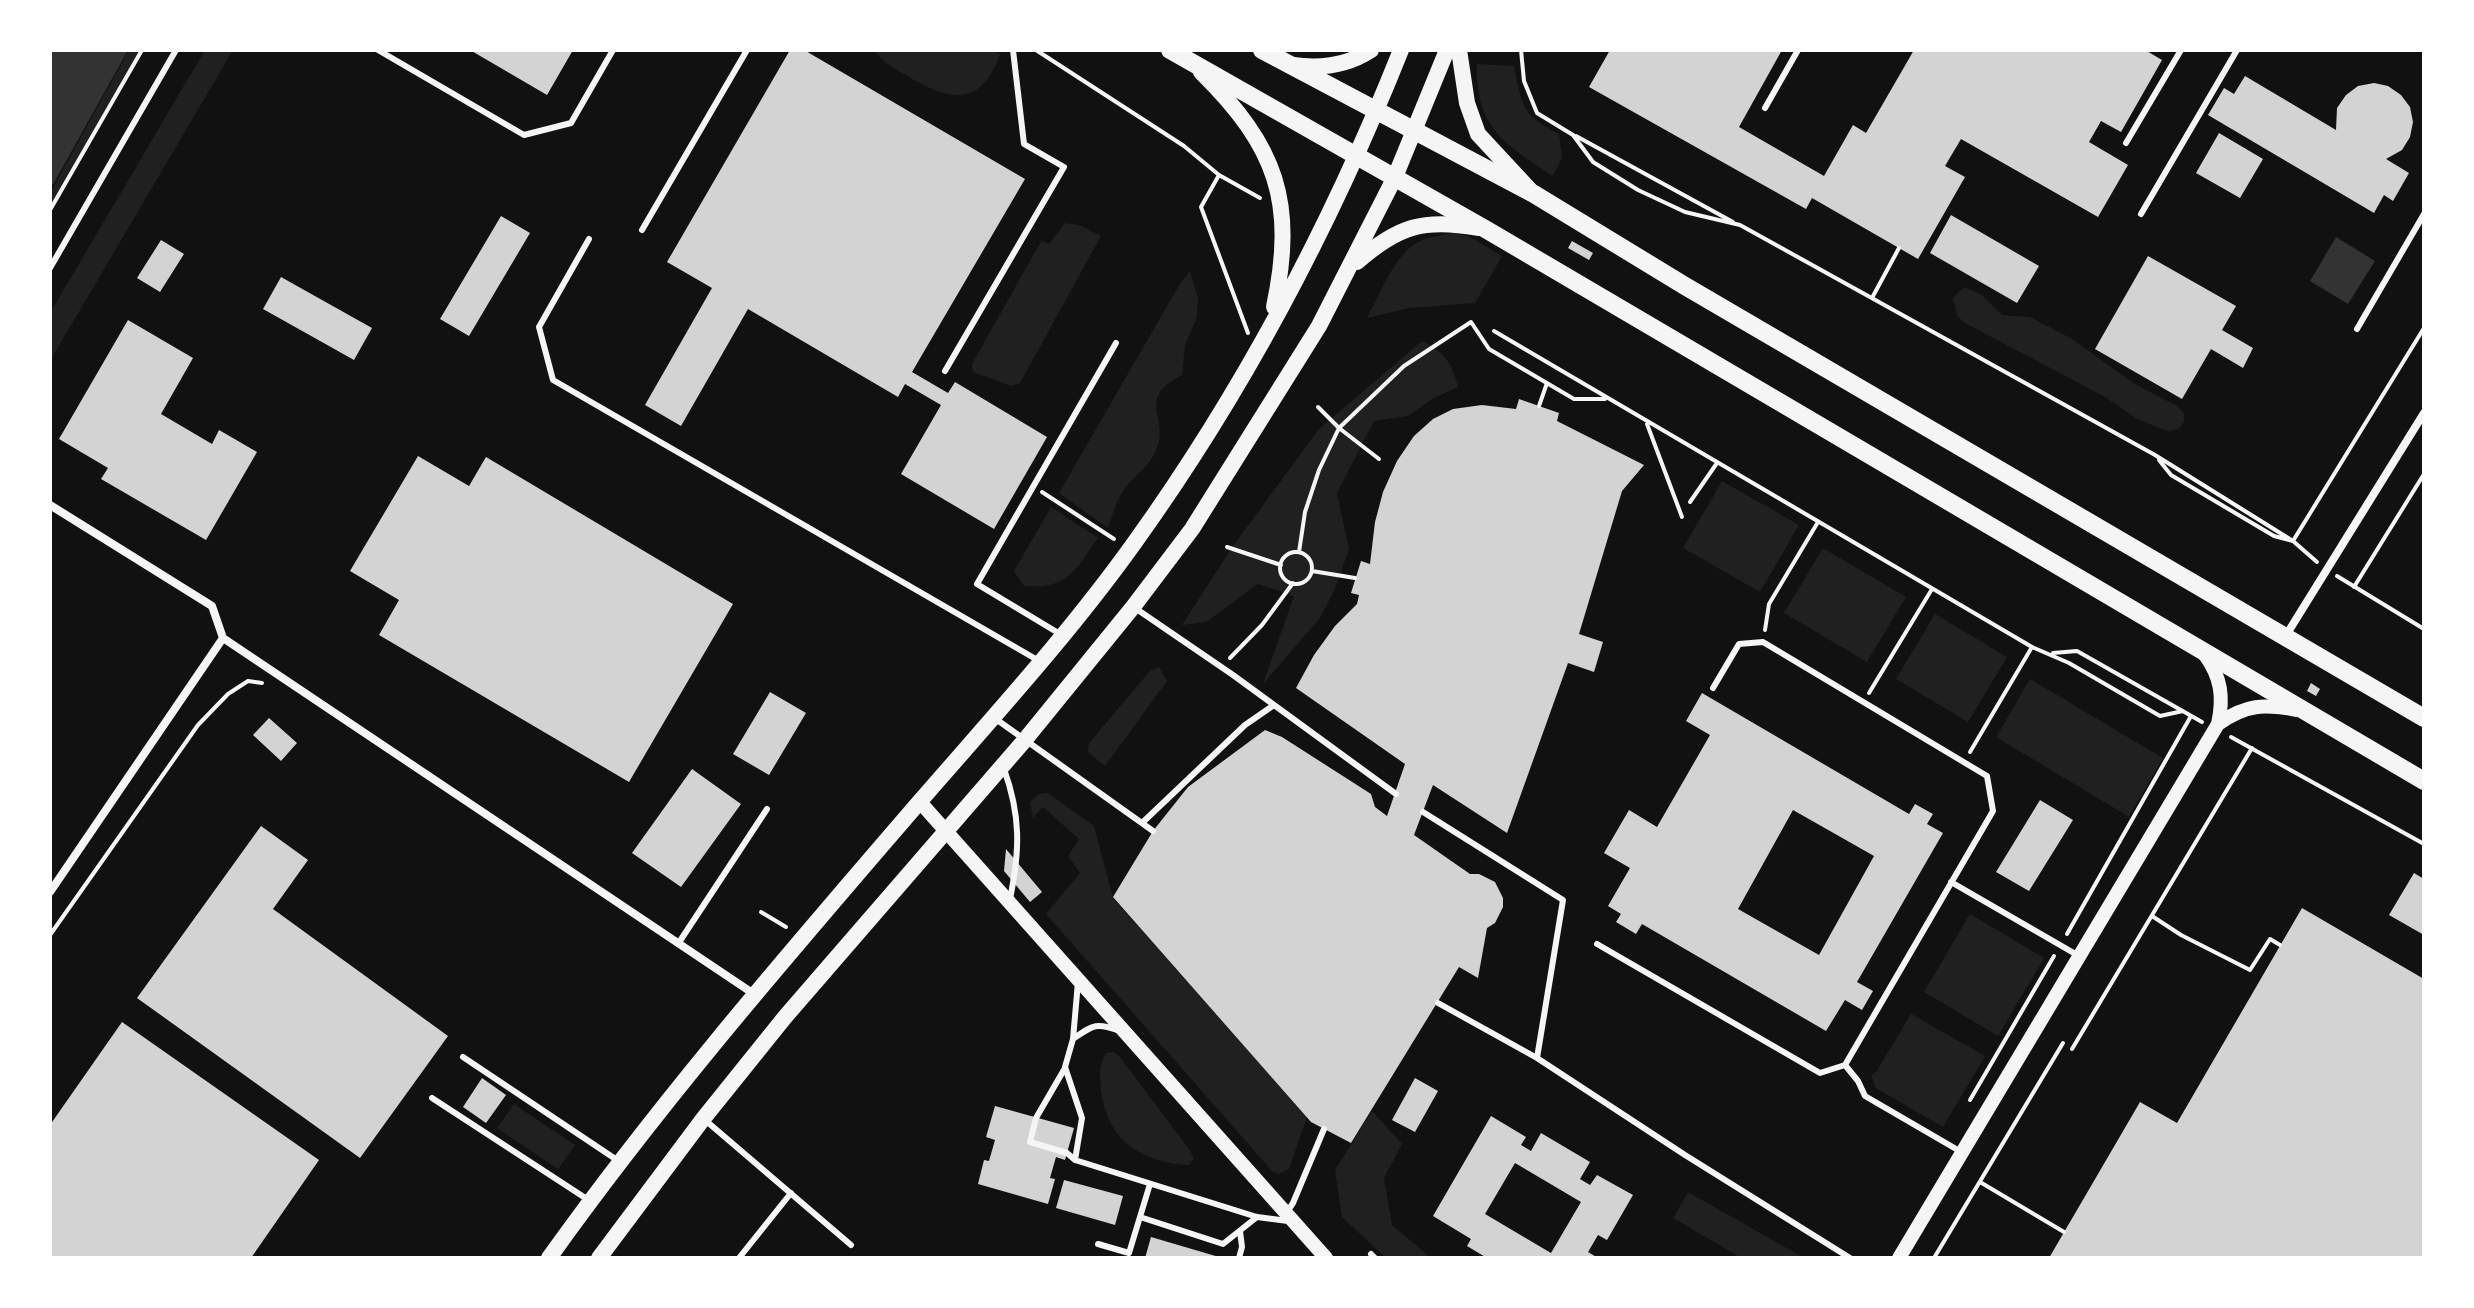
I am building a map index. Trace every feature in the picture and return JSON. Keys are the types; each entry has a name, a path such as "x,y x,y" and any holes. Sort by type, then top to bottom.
{"main road":[{"path":"1170,50 1487,230 2424,781"},
{"path":"1262,50 1534,194 1685,286 2424,718"},
{"path":"1286,63 1313,68 1341,64 1371,50"},
{"path":"549,1258 620,1162 754,994 1063,636 1135,543 1202,444 1269,332 1356,156 1401,50"},
{"path":"599,1258 703,1119 785,1017 1024,741 1192,529 1319,326 1350,268 1395,177 1447,50"},
{"path":"1459,50 1467,103 1478,134 1534,194"},
{"path":"1193,64 1230,101 1254,132 1272,171 1281,202 1284,241 1281,276 1269,332"},
{"path":"1350,268 1381,241 1406,230 1443,222 1487,230"}],"street":[{"path":"2285,637 2424,413"},
{"path":"50,505 212,606 223,638 754,994"},
{"path":"50,892 223,638"},
{"path":"1899,1258 2217,726 2222,706 2221,686 2215,669 2203,653"},
{"path":"2217,726 2234,712 2256,706 2301,711"},
{"path":"920,802 1326,1258"}],"lane":[{"path":"50,268 176,50"},
{"path":"378,50 524,135 571,123 613,50"},
{"path":"642,230 747,50"},
{"path":"945,371 1064,167 1024,144 1013,50"},
{"path":"1765,108 1798,50"},
{"path":"2126,143 2181,50"},
{"path":"2141,214 2237,50"},
{"path":"2357,329 2424,214"},
{"path":"589,239 539,327 553,380 1041,662"},
{"path":"1063,636 977,584 1116,343"},
{"path":"1133,607 1396,794"},
{"path":"1597,944 1820,1073 1845,1065 1993,811 1987,776 1763,642 1739,644 1713,688"},
{"path":"1142,823 1245,725 1274,705"},
{"path":"993,717 1153,831"},
{"path":"1003,766 1016,809 1018,864 1009,902"},
{"path":"678,944 767,809"},
{"path":"1423,812 1563,900 1537,1058"},
{"path":"1951,882 2079,956"},
{"path":"1079,981 1073,1039 1065,1067 1036,1118 1030,1142 1067,1153 1075,1160 1257,1217 1291,1217 1293,1203 1324,1129"},
{"path":"1438,1003 1537,1058 1850,1258"},
{"path":"1073,1039 1092,1025 1127,1034"},
{"path":"463,1057 620,1162"},
{"path":"1845,1065 1865,1096 1963,1153"},
{"path":"1065,1067 1082,1118 1075,1160"},
{"path":"432,1098 591,1201"},
{"path":"703,1119 851,1245"},
{"path":"1098,1244 1129,1255 1150,1184"},
{"path":"739,1258 791,1193"},
{"path":"1140,1217 1223,1244 1257,1217"},
{"path":"1239,1258 1242,1247 1240,1231"}],"path":[{"path":"50,210 142,50"},
{"path":"1036,50 1184,146 1219,175 1261,199"},
{"path":"1521,50 1524,81 1537,113 2155,455 2293,541 2326,569 2424,629"},
{"path":"1573,135 1593,162 1638,190 1685,212 1740,225"},
{"path":"1219,175 1201,207 1249,337"},
{"path":"1872,298 1899,248"},
{"path":"1299,552 1305,512 1319,470 1339,428 1404,366 1471,322 1489,349 1574,399 1608,399"},
{"path":"2293,541 2424,328"},
{"path":"1494,331 2032,647 2051,653 2160,716 2183,711"},
{"path":"1539,406 1547,383"},
{"path":"1318,407 1379,459"},
{"path":"1646,422 1682,517"},
{"path":"1690,502 1717,463"},
{"path":"2354,587 2424,474"},
{"path":"1033,487 1114,539 1122,529"},
{"path":"1763,642 1769,604 1818,522"},
{"path":"1227,547 1281,565"},
{"path":"1299,552 1309,559 1312,571 1305,581 1293,583 1283,577 1281,565 1287,555 1299,552"},
{"path":"1312,571 1355,578"},
{"path":"1221,667 1262,625 1293,583"},
{"path":"1864,703 1932,589"},
{"path":"1964,763 2032,647"},
{"path":"2051,653 2077,651 2191,716 2217,726 2424,844"},
{"path":"50,935 198,725 228,694 248,681"},
{"path":"1968,1103 2191,716"},
{"path":"2072,1049 2252,748"},
{"path":"761,912 786,927"},
{"path":"2152,916 2181,935 2250,970 2270,939 2280,945"},
{"path":"1934,1258 2063,1043"},
{"path":"1980,1182 2064,1232"}],"shaded area":[{"path":"50,50 128,50 50,190"},
{"path":"129,50 141,50 50,208 50,193"},
{"path":"205,50 233,50 50,361 50,313"},
{"path":"875,50 993,50 1000,54 983,84 973,92 961,95 934,90 920,83 888,64"},
{"path":"1477,64 1514,66 1526,108 1537,121 1559,134 1562,158 1553,176 1496,132 1481,104"},
{"path":"1065,223 1079,225 1101,236 1020,383 1011,386 973,372 972,364 1035,252 1042,241 1049,244"},
{"path":"1452,233 1468,236 1502,256 1475,303 1409,308 1367,318 1393,268 1407,251 1424,240"},
{"path":"2336,237 2375,261 2348,304 2310,281"},
{"path":"1190,271 1198,298 1197,317 1185,345 1182,375 1159,393 1156,402 1159,442 1154,455 1122,493 1108,528 1059,493"},
{"path":"1964,287 1982,295 2002,315 2030,317 2072,339 2135,384 2177,406 2184,413 2184,422 2179,429 2170,431 2136,418 2105,397 1965,323 1958,317 1953,298"},
{"path":"1422,341 1446,359 1458,387 1432,399 1408,416 1374,421 1337,493 1349,549 1334,591 1320,618 1263,684 1294,596 1258,584 1206,622 1182,625 1233,546 1319,429"},
{"path":"1722,481 1799,525 1760,592 1683,548"},
{"path":"1051,507 1098,538 1069,576 1051,585 1024,586 1014,571"},
{"path":"1823,548 1906,597 1867,662 1784,613"},
{"path":"1935,614 2007,657 1968,722 1896,679"},
{"path":"1159,667 1167,681 1105,766 1088,752 1089,743 1150,671"},
{"path":"2030,679 2163,758 2129,817 1996,737"},
{"path":"1048,793 1094,826 1113,898 1307,1117 1289,1169 1279,1174 1273,1172 1046,914 1080,873 1068,856 1079,839 1043,807 1033,818 1030,802 1039,794"},
{"path":"1970,914 2044,958 1998,1036 1924,992"},
{"path":"1911,1014 1985,1056 1943,1127 1876,1088 1871,1075 1876,1072"},
{"path":"1114,1052 1189,1149 1194,1158 1189,1165 1142,1154 1129,1146 1111,1123 1100,1080 1103,1058 1106,1053"},
{"path":"514,1104 575,1145 558,1169 497,1128"},
{"path":"1372,1111 1402,1144 1384,1178 1392,1225 1431,1258 1386,1258 1342,1217 1335,1170"},
{"path":"1688,1192 1804,1258 1735,1258 1738,1256 1673,1218"}],"building":[{"path":"470,50 573,50 547,95"},
{"path":"790,50 804,50 1025,179 912,372 948,393 955,382 1047,437 994,529 901,474 941,405 905,384 898,397 748,309 681,426 645,405 712,288 667,262"},
{"path":"1610,50 1782,50 1739,127 1824,176 1853,125 1866,133 1914,50 2145,50 2162,60 2121,132 2101,121 2089,142 2128,165 2098,217 1961,139 1945,166 1965,177 1918,259 1812,198 1806,209 1589,87"},
{"path":"2245,76 2336,130 2337,108 2346,95 2358,86 2374,83 2388,86 2401,95 2410,107 2413,122 2410,137 2402,150 2386,159 2409,173 2393,201 2384,195 2374,213 2208,115 2224,88 2234,94"},
{"path":"2219,133 2263,159 2240,198 2196,173"},
{"path":"1951,215 2039,266 2017,303 1930,253"},
{"path":"501,216 530,233 469,336 440,319"},
{"path":"161,240 184,254 160,292 137,278"},
{"path":"1572,241 1593,253 1589,260 1568,248"},
{"path":"2148,256 2236,306 2222,330 2253,348 2243,368 2211,349 2182,399 2095,349"},
{"path":"281,277 372,328 354,360 263,309"},
{"path":"128,320 193,358 161,414 212,444 219,430 257,452 206,540 101,479 108,468 59,439"},
{"path":"1519,399 1559,413 1557,421 1644,465 1622,491 1579,634 1603,642 1594,672 1568,663 1507,833 1433,785 1414,835 1470,874 1479,874 1495,882 1503,898 1503,907 1495,923 1487,928 1478,978 1459,967 1351,1143 1311,1122 1113,897 1153,831 1188,787 1265,730 1282,737 1371,794 1375,807 1387,816 1405,764 1296,688 1335,626 1357,604 1359,595 1351,593 1361,561 1370,564 1375,522 1383,492 1397,461 1414,436 1433,419 1453,409 1482,405 1516,409"},
{"path":"418,456 469,486 486,457 733,604 629,782 379,635 399,600 350,571"},
{"path":"2311,683 2320,689 2316,696 2307,691"},
{"path":"770,692 806,713 769,775 733,754"},
{"path":"1702,693 1909,814 1915,804 1933,814 1927,824 1943,833 1857,982 1873,991 1862,1010 1845,1000 1826,1031 1642,924 1636,934 1616,922 1621,914 1608,906 1630,868 1604,853 1629,810 1657,827 1710,735 1686,721","holes":["1793,810 1874,856 1819,955 1738,909"]},
{"path":"269,718 297,743 281,761 253,735"},
{"path":"692,769 741,804 681,887 632,853"},
{"path":"2040,800 2073,820 2029,891 1996,872"},
{"path":"261,826 308,860 273,909 448,1036 360,1158 137,998"},
{"path":"1006,849 1042,892 1030,902 1004,871"},
{"path":"2414,873 2424,879 2424,935 2389,915"},
{"path":"2302,908 2424,979 2424,1258 2049,1258 2140,1102 2177,1123"},
{"path":"122,1022 319,1160 251,1258 50,1258 50,1125"},
{"path":"482,1078 506,1095 486,1123 463,1107"},
{"path":"1415,1078 1438,1091 1415,1132 1392,1120"},
{"path":"995,1106 1074,1128 1065,1160 1056,1157 1050,1178 1055,1179 1048,1204 978,1184 984,1160 989,1161 995,1140 986,1137"},
{"path":"1491,1116 1526,1137 1521,1145 1531,1151 1541,1133 1590,1162 1580,1179 1590,1185 1597,1175 1633,1195 1607,1240 1598,1235 1588,1252 1598,1258 1487,1258 1467,1246 1471,1239 1433,1216","holes":["1515,1163 1581,1202 1551,1253 1485,1214"]},
{"path":"1064,1180 1123,1196 1115,1225 1056,1208"},
{"path":"1151,1237 1219,1257 1145,1258"}]}
